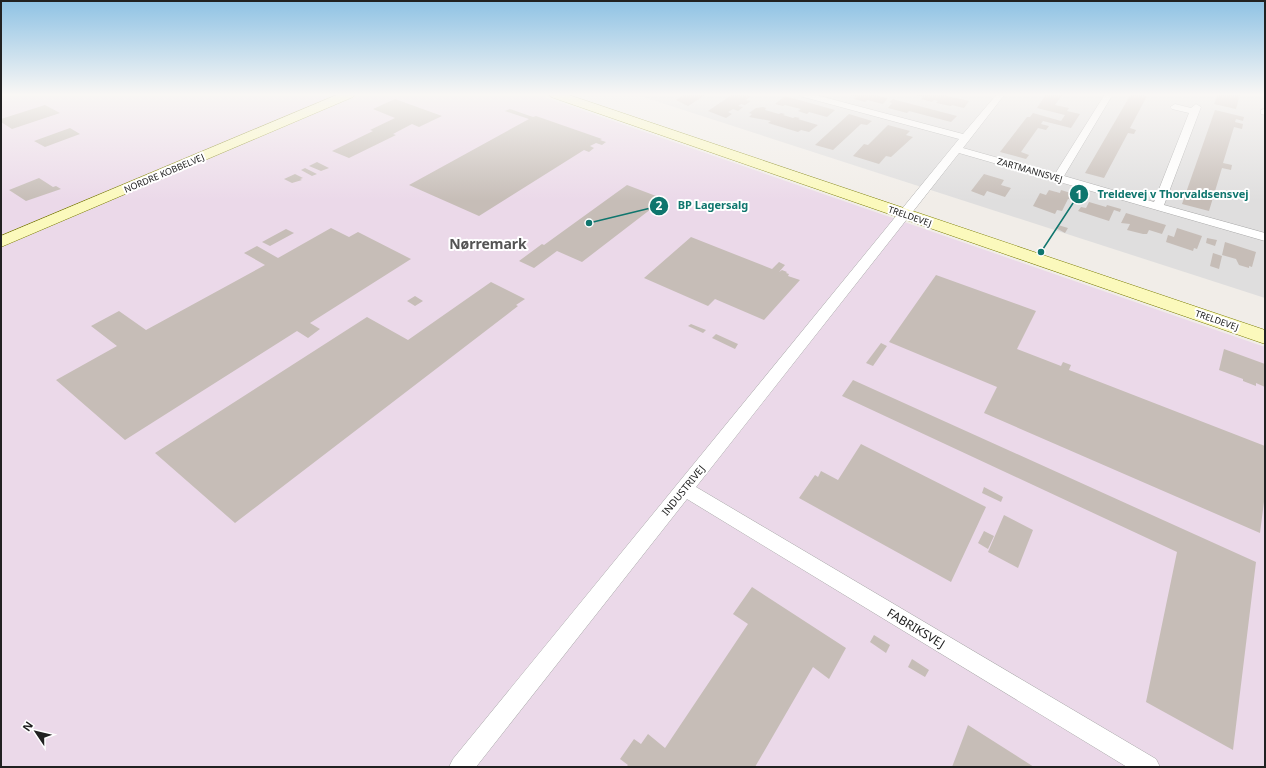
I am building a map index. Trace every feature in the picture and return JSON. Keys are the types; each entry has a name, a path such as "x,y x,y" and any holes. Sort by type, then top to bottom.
{"street":[{"name":"NORDRE KOBBELVEJ","path":"1,242 265,130"},
{"name":"TRELDEVEJ","path":"660,130 1265,337"},
{"path":"936,130 966,138"},
{"name":"INDUSTRIVEJ","path":"462,767 972,130"},
{"path":"1058,178 1087,130"},
{"path":"1158,206 1187,130"},
{"name":"ZARTMANNSVEJ","path":"957,149 1265,237"},
{"name":"FABRIKSVEJ","path":"684,488 1148,767"}],"shaded area":[{"path":"1,130 638,130 1265,347 1265,767 1,767"},
{"path":"745,130 1265,130 1265,298"}],"building":[{"path":"65,130 73,130 80,134 45,147 34,141"},
{"path":"370,130 401,130 393,134 396,135 349,158 332,151 373,131"},
{"path":"509,130 576,130 602,139 600,140 606,142 602,145 596,143 590,146 594,148 589,152 584,150 479,216 409,185"},
{"path":"791,130 812,130 809,132 801,130 798,132"},
{"path":"832,130 855,130 833,150 815,145"},
{"path":"883,130 906,130 910,131 906,135 913,137 891,157 886,156 879,164 853,156 864,144 868,145"},
{"path":"1017,130 1037,130 1021,152 1029,155 1026,159 1000,152"},
{"path":"1110,130 1136,130 1134,134 1128,133 1104,178 1085,173"},
{"path":"1208,130 1233,130 1223,163 1232,165 1231,170 1222,168 1209,211 1182,204"},
{"path":"317,162 329,168 321,171 309,166"},
{"path":"305,168 317,174 312,176 301,170"},
{"path":"295,174 303,178 300,179 302,180 292,183 284,179"},
{"path":"984,174 1004,180 1001,185 1011,188 1005,197 987,191 984,196 971,191"},
{"path":"39,178 53,187 56,186 61,189 26,201 9,190"},
{"path":"627,185 664,199 582,262 557,251 534,268 519,261 542,244 544,245"},
{"path":"1049,190 1060,193 1061,190 1074,194 1072,200 1068,199 1062,211 1057,210 1055,214 1033,206 1040,193 1046,195"},
{"path":"1089,202 1106,207 1107,205 1121,209 1120,212 1114,210 1109,221 1078,211 1081,207 1086,208"},
{"path":"1126,213 1166,225 1162,234 1149,230 1147,234 1143,234 1127,230 1130,224 1121,223"},
{"path":"1058,225 1068,228 1065,233 1056,228"},
{"path":"331,228 349,237 358,232 411,259 310,323 320,329 308,338 297,331 125,440 56,380 117,346 91,326 119,311 146,330 265,265 244,253 257,246 278,258"},
{"path":"1177,228 1202,236 1197,249 1194,248 1193,251 1166,242 1168,235 1174,237"},
{"path":"286,229 294,233 270,246 262,242"},
{"path":"691,237 772,269 779,262 785,265 779,272 782,270 789,274 788,276 800,280 764,320 715,299 708,306 644,278"},
{"path":"1207,238 1217,240 1215,246 1206,243"},
{"path":"1225,242 1256,252 1252,267 1249,266 1249,268 1239,265 1236,259 1222,255"},
{"path":"1213,253 1222,256 1219,269 1210,266"},
{"path":"936,275 1036,311 1017,349 1061,366 1063,362 1071,365 1069,370 1265,446 1265,494 1260,533 984,413 997,387 889,342"},
{"path":"491,282 525,299 516,305 518,306 235,523 155,453 367,317 408,340"},
{"path":"415,296 423,301 415,306 407,301"},
{"path":"691,324 706,330 703,333 688,326"},
{"path":"716,334 738,344 735,349 712,338"},
{"path":"881,343 887,346 873,366 866,363"},
{"path":"1224,349 1265,364 1265,387 1256,383 1256,386 1243,381 1243,379 1219,370"},
{"path":"853,380 1256,562 1233,750 1146,702 1177,552 842,396"},
{"path":"861,444 986,507 951,582 799,498 815,475 818,477 821,471 838,480"},
{"path":"984,487 1003,497 1001,502 982,493"},
{"path":"1004,515 1033,530 1018,568 988,552"},
{"path":"984,531 994,536 988,549 978,543"},
{"path":"752,587 846,648 829,679 813,667 755,767 626,767 628,765 620,759 634,739 641,744 648,734 665,748 748,624 733,614"},
{"path":"874,635 890,645 886,653 870,642"},
{"path":"912,659 929,670 925,677 908,667"},
{"path":"968,725 1034,767 952,767"}],"place":[{"name":"BP Lagersalg","path":"589,223"},
{"name":"Treldevej v Thorvaldsensvej","path":"1041,252"}],"district":[{"name":"Nørremark","path":"488,243"}]}
